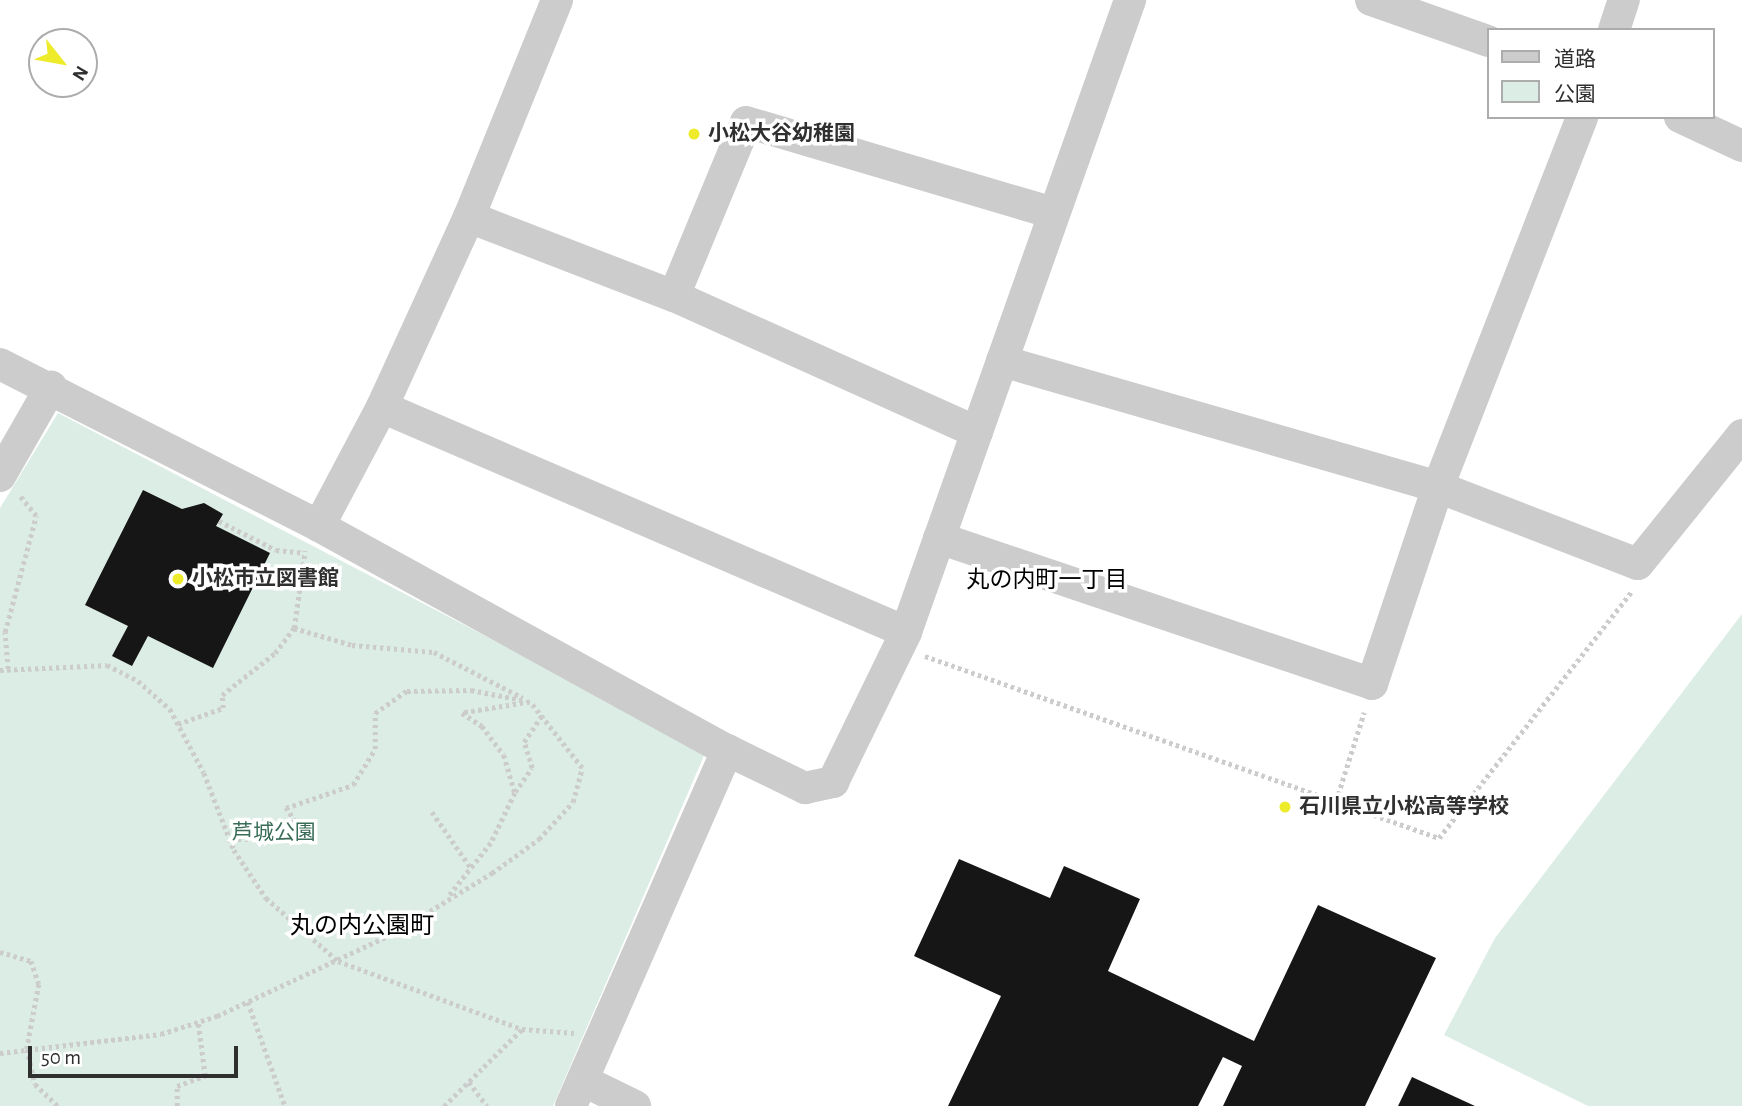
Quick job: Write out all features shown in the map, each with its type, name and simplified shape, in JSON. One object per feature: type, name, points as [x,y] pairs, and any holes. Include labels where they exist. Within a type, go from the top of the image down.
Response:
[{"type":"street","points":[[319,526],[383,407],[470,217],[557,0]]},
{"type":"street","points":[[0,364],[51,387],[319,526],[727,750],[805,788],[833,782],[902,640],[1130,0]]},
{"type":"street","points":[[1371,0],[1486,40]]},
{"type":"street","points":[[1615,28],[1624,0]]},
{"type":"street","points":[[939,538],[1372,684],[1438,487],[1581,119]]},
{"type":"street","points":[[1684,119],[1742,146]]},
{"type":"street","points":[[674,296],[746,122],[1054,213]]},
{"type":"street","points":[[470,217],[674,296],[977,432]]},
{"type":"street","points":[[1002,361],[1438,487],[1638,565],[1742,435]]},
{"type":"street","points":[[4,482],[51,387]]},
{"type":"street","points":[[383,407],[902,640]]},
{"type":"street","points":[[635,1106],[578,1093],[606,1035],[727,750]]},
{"type":"path","points":[[4,482],[36,516],[5,632],[8,669]]},
{"type":"path","points":[[219,521],[276,550],[304,554]]},
{"type":"path","points":[[178,724],[223,708],[222,695],[275,653],[294,628],[304,554],[319,526]]},
{"type":"path","points":[[902,640],[1440,838],[1638,584],[1638,565]]},
{"type":"path","points":[[0,1061],[2,1053],[161,1034],[248,1002],[338,961],[449,896],[539,839],[573,802],[582,768],[530,702],[434,652],[352,645],[294,628]]},
{"type":"path","points":[[0,670],[107,665],[138,681],[178,724],[231,841],[266,898],[338,961],[523,1029],[606,1035]]},
{"type":"path","points":[[1336,801],[1372,684]]},
{"type":"path","points":[[231,841],[271,840],[295,822],[286,808],[353,785],[375,748],[375,713],[407,691],[471,690],[530,702]]},
{"type":"path","points":[[515,793],[504,755],[482,726],[462,713],[530,702]]},
{"type":"path","points":[[449,896],[471,868],[532,768],[524,742],[542,715]]},
{"type":"path","points":[[432,812],[471,868]]},
{"type":"path","points":[[0,952],[31,961],[39,984],[27,1049],[35,1084],[58,1106]]},
{"type":"path","points":[[248,1002],[285,1106]]},
{"type":"path","points":[[177,1106],[177,1086],[205,1076],[198,1022]]},
{"type":"path","points":[[444,1106],[523,1029]]},
{"type":"path","points":[[469,1082],[487,1106]]},
{"type":"green space","name":"芦城公園","points":[[58,413],[706,751],[553,1106],[0,1106],[0,508]]},
{"type":"green space","points":[[1742,614],[1742,1106],[1588,1106],[1444,1035],[1495,938]]},
{"type":"building","name":"小松市立図書館","points":[[143,490],[182,509],[204,503],[223,514],[216,526],[270,553],[213,668],[148,636],[132,666],[112,656],[128,626],[85,605]]},
{"type":"building","points":[[959,859],[1050,898],[1064,866],[1140,899],[1108,971],[1254,1041],[1318,905],[1436,958],[1365,1106],[1223,1106],[1242,1066],[1223,1057],[1198,1106],[948,1106],[1001,996],[914,956]]},
{"type":"building","points":[[1412,1077],[1475,1106],[1398,1106]]},
{"type":"place","name":"小松大谷幼稚園","points":[[694,134]]},
{"type":"place","name":"小松市立図書館","points":[[178,579]]},
{"type":"place","name":"石川県立小松高等学校","points":[[1285,807]]},
{"type":"district","name":"丸の内町一丁目","points":[[1047,581]]},
{"type":"district","name":"丸の内公園町","points":[[362,927]]}]
